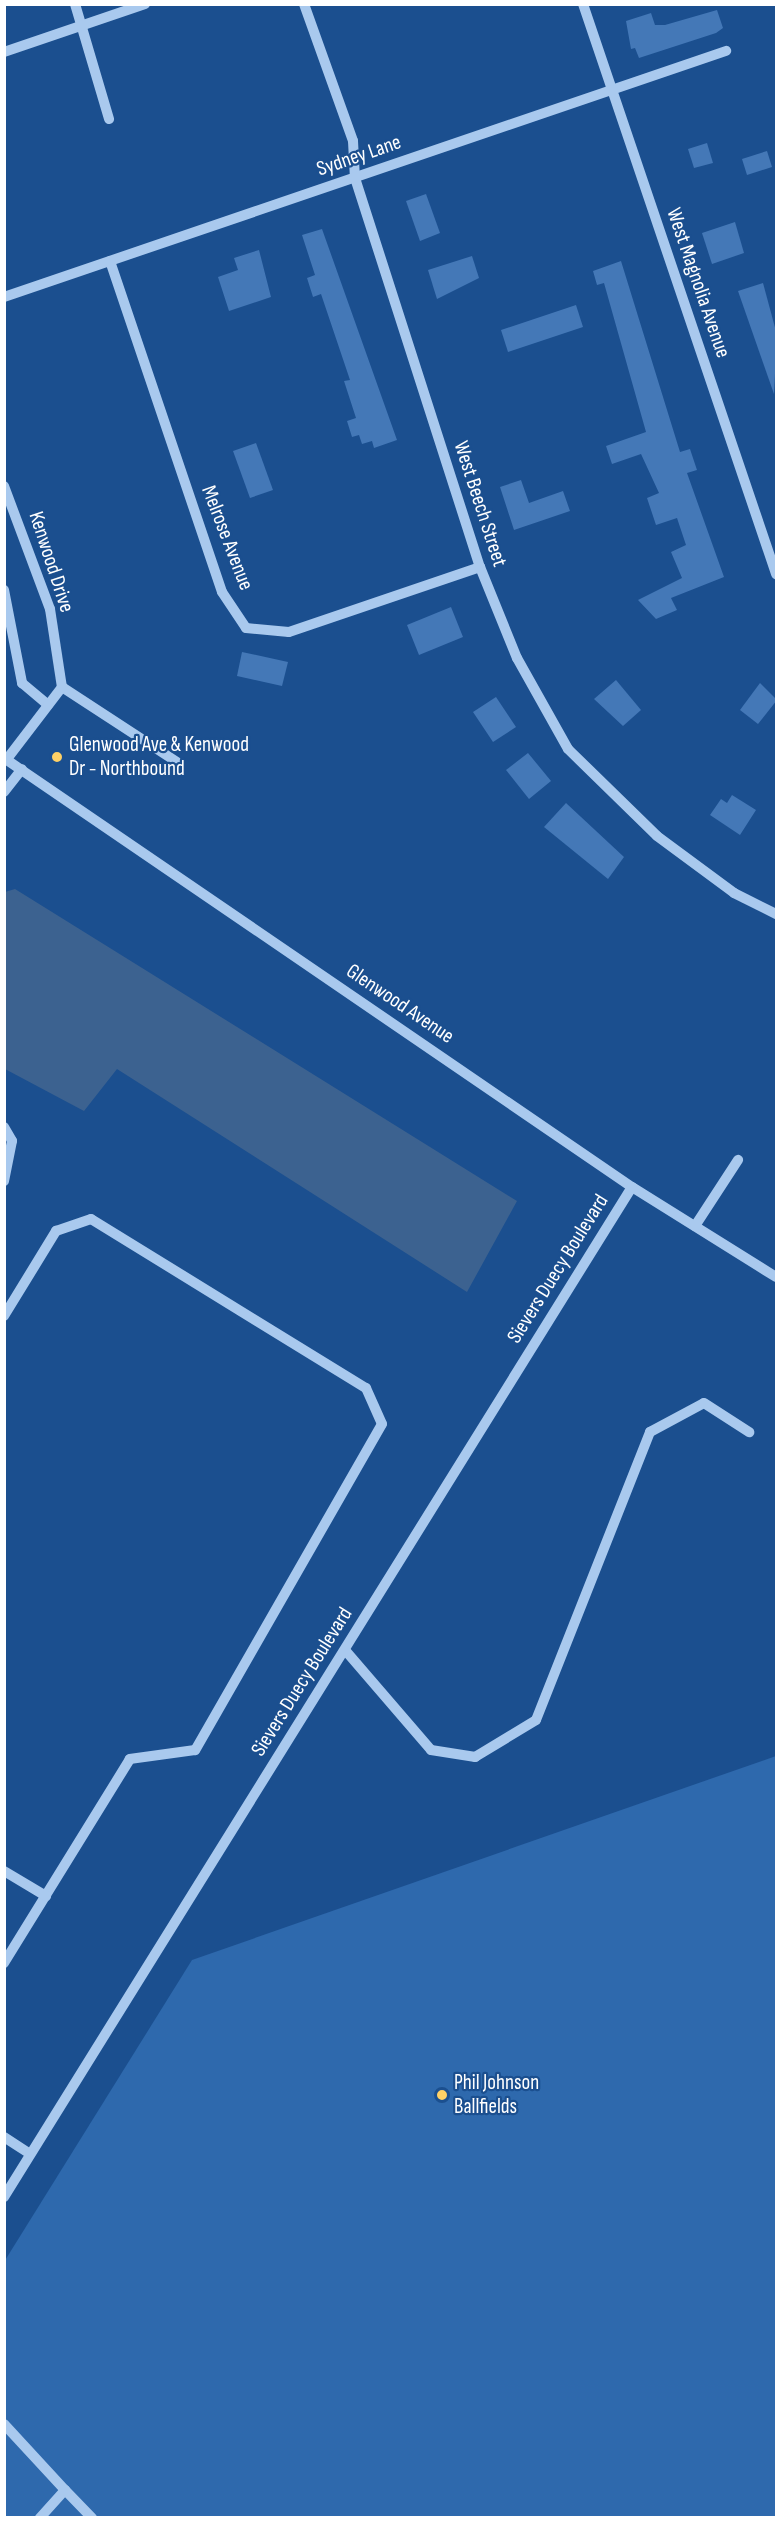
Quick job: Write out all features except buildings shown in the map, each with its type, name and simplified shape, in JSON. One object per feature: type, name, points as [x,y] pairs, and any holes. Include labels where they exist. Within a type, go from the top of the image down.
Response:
[{"type":"street","points":[[75,4],[109,119]]},
{"type":"street","points":[[4,52],[145,4]]},
{"type":"street","name":"West Beech Street","points":[[304,4],[352,141],[356,178],[480,567],[517,658],[568,749],[657,836],[734,892],[777,914]]},
{"type":"street","name":"West Magnolia Avenue","points":[[583,4],[777,574]]},
{"type":"street","name":"Sydney Lane","points":[[4,297],[726,51]]},
{"type":"street","name":"Melrose Avenue","points":[[110,261],[222,592],[246,628],[289,632],[480,567]]},
{"type":"street","name":"Kenwood Drive","points":[[4,486],[50,609],[62,687]]},
{"type":"street","points":[[4,590],[22,683],[48,705]]},
{"type":"street","points":[[6,759],[62,687],[177,762]]},
{"type":"street","name":"Glenwood Avenue","points":[[6,759],[632,1187],[777,1277]]},
{"type":"street","points":[[4,792],[22,769]]},
{"type":"street","points":[[4,1127],[12,1141],[4,1180]]},
{"type":"street","points":[[695,1226],[738,1160]]},
{"type":"street","name":"Sievers Duecy Boulevard","points":[[4,2197],[632,1187]]},
{"type":"street","points":[[4,1316],[56,1231],[91,1219],[366,1388],[382,1424],[195,1750],[130,1759],[4,1963]]},
{"type":"street","points":[[345,1650],[431,1750],[475,1757],[536,1720],[650,1432],[704,1403],[748,1432]]},
{"type":"street","points":[[4,1871],[46,1896]]},
{"type":"street","points":[[4,2137],[30,2154]]},
{"type":"street","points":[[4,2424],[92,2517]]},
{"type":"street","points":[[40,2517],[65,2490]]},
{"type":"shaded area","points":[[15,889],[517,1201],[467,1292],[117,1069],[84,1111],[5,1069],[5,892]]},
{"type":"shaded area","name":"Phil Johnson Ballfields","points":[[776,1756],[776,2517],[5,2517],[4,2262],[192,1960]]},
{"type":"place","name":"Glenwood Ave & Kenwood Dr - Northbound","points":[[57,757]]},
{"type":"place","name":"Phil Johnson Ballfields","points":[[442,2095]]}]
